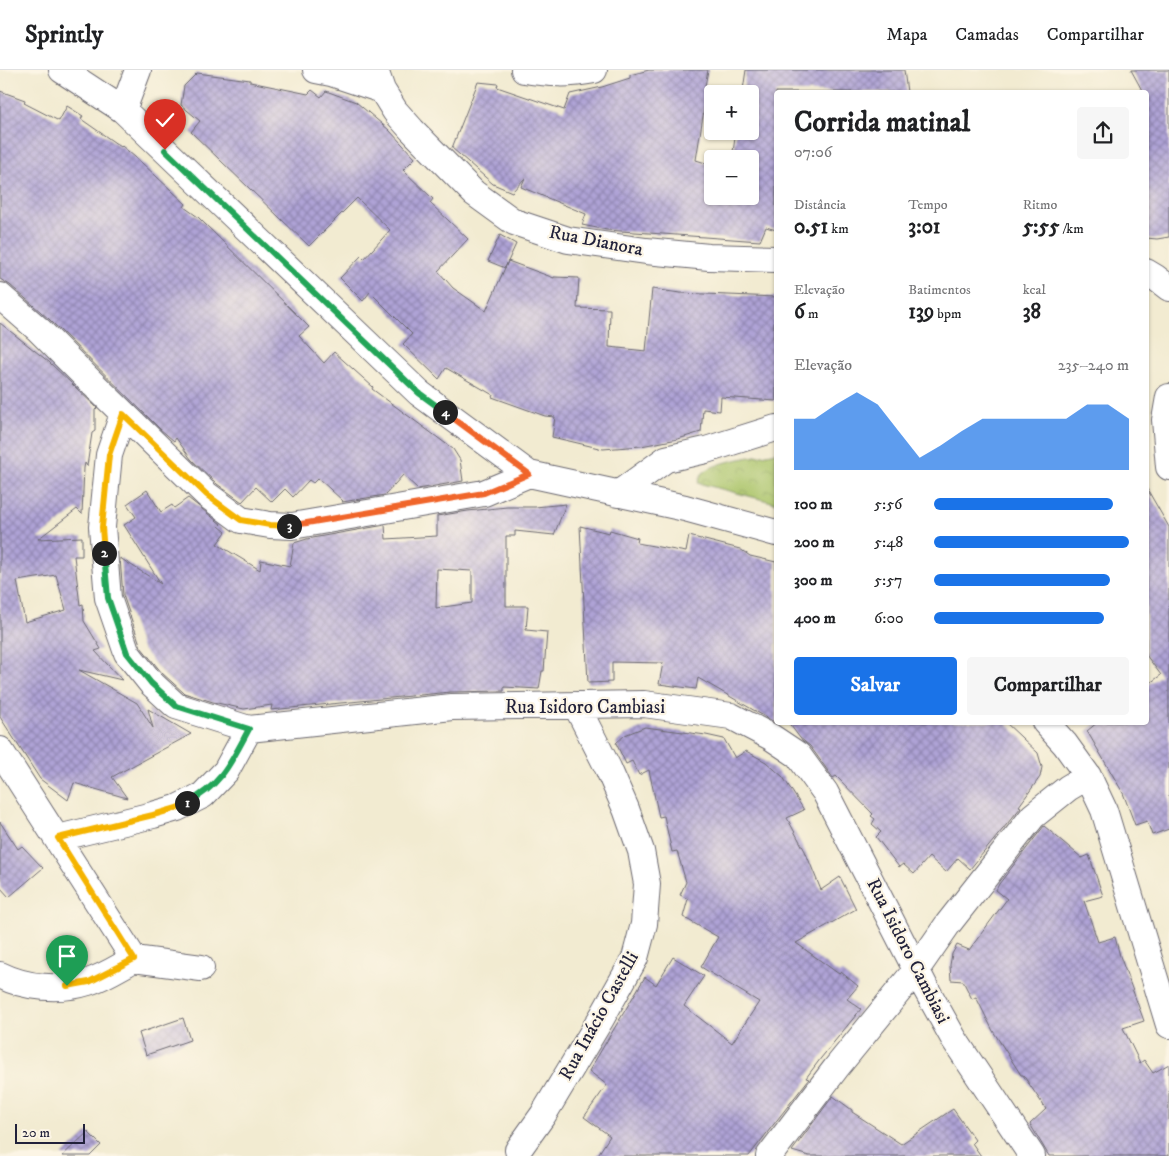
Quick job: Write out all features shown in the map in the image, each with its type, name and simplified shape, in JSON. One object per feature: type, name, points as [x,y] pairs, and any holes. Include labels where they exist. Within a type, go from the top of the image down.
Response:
[{"type":"street","points":[[62,70],[123,110],[419,393],[529,474],[685,508],[774,532]]},
{"type":"street","points":[[123,110],[138,70]]},
{"type":"street","points":[[316,70],[378,80]]},
{"type":"street","points":[[524,70],[541,73],[573,74],[594,70]]},
{"type":"street","name":"Rua Dianora","points":[[378,80],[395,111],[412,130],[474,193],[514,222],[568,240],[627,249],[709,257],[774,259]]},
{"type":"street","points":[[1149,274],[1169,288]]},
{"type":"street","points":[[0,296],[39,330],[207,495],[241,520],[270,525],[292,526],[484,493],[529,474]]},
{"type":"street","points":[[1169,397],[1165,420],[1169,467]]},
{"type":"street","points":[[58,838],[161,813],[177,808],[203,795],[226,771],[249,729],[176,706],[151,683],[127,653],[108,598],[102,527],[109,455],[123,414]]},
{"type":"street","points":[[618,494],[666,459],[706,450],[774,429]]},
{"type":"street","name":"Rua Inácio Castelli","points":[[518,1150],[543,1114],[602,1017],[635,958],[644,924],[647,884],[641,851],[611,776],[576,704]]},
{"type":"street","name":"Rua Isidoro Cambiasi","points":[[249,729],[452,707],[644,704],[731,716],[771,737],[798,755],[825,792],[916,970],[954,1039],[1032,1156]]},
{"type":"street","points":[[1048,725],[1065,744],[1088,776],[1104,810],[1163,985],[1169,1025]]},
{"type":"street","points":[[0,750],[134,959]]},
{"type":"street","points":[[769,1156],[836,1068],[916,970],[948,924],[1033,816],[1068,788],[1088,776]]},
{"type":"street","points":[[0,975],[34,986],[67,986],[89,982],[134,959],[201,968]]},
{"type":"green space","points":[[774,452],[774,502],[698,483],[703,473],[709,469],[738,460]]},
{"type":"building","points":[[649,70],[708,70],[704,85],[704,110],[696,160],[704,162],[704,205],[759,205],[759,150],[733,150],[735,140],[759,140],[759,85],[744,85],[746,70],[904,70],[907,90],[774,90],[774,229],[766,227],[760,241],[607,230],[582,225],[586,214],[521,187],[525,178],[512,192],[493,184],[452,148],[478,82],[498,84],[497,87],[564,110],[570,94],[630,78],[630,75]]},
{"type":"building","points":[[1131,70],[1169,70],[1169,237],[1157,239],[1149,238],[1149,90],[1142,90]]},
{"type":"building","points":[[197,73],[250,80],[250,82],[308,94],[312,90],[321,97],[326,91],[356,102],[389,130],[415,158],[403,170],[433,199],[430,203],[468,239],[438,271],[453,288],[486,311],[508,261],[554,278],[579,278],[577,308],[610,309],[609,347],[646,351],[652,289],[680,293],[774,297],[774,401],[721,397],[720,411],[703,409],[701,432],[678,439],[641,446],[603,449],[552,437],[555,417],[545,416],[492,397],[493,395],[446,368],[439,379],[403,344],[412,334],[370,292],[363,301],[340,278],[361,256],[364,259],[390,230],[357,198],[309,246],[191,132],[200,121],[181,105],[184,86]]},
{"type":"building","points":[[0,91],[25,100],[24,103],[59,121],[67,106],[83,116],[81,119],[122,146],[186,204],[184,207],[198,217],[309,327],[299,336],[324,363],[334,352],[373,387],[372,389],[453,449],[460,460],[463,481],[418,489],[403,475],[385,495],[342,502],[318,478],[313,483],[309,480],[293,497],[285,489],[272,502],[256,487],[242,502],[217,484],[191,459],[176,438],[174,441],[160,429],[49,319],[10,285],[0,279]]},
{"type":"building","points":[[500,235],[516,244],[505,268],[488,261]]},
{"type":"building","points":[[0,323],[49,362],[97,408],[95,410],[95,431],[92,433],[87,466],[85,463],[84,468],[82,514],[77,509],[38,539],[82,537],[82,556],[74,556],[80,605],[83,604],[84,621],[101,649],[95,651],[122,680],[79,670],[137,703],[153,728],[148,709],[191,734],[112,777],[127,798],[74,783],[68,800],[40,779],[0,717]],"holes":[[[56,575],[66,610],[25,622],[17,581]]]},
{"type":"building","points":[[147,490],[161,512],[172,505],[174,508],[188,498],[221,524],[219,526],[226,532],[217,544],[260,570],[261,560],[290,566],[294,543],[307,539],[385,525],[386,539],[437,536],[437,516],[507,507],[566,504],[554,535],[515,531],[515,536],[506,536],[506,606],[528,606],[526,630],[547,632],[544,671],[542,671],[539,689],[504,687],[504,691],[450,692],[271,710],[272,705],[244,709],[184,693],[162,673],[141,647],[123,595],[120,558],[161,584],[124,525],[136,517],[127,504]],"holes":[[[437,569],[472,571],[472,603],[436,608]]]},
{"type":"building","points":[[1149,492],[1169,527],[1169,829],[1152,835],[1147,821],[1135,825],[1123,793],[1087,731],[1094,725],[1149,725],[1149,684],[1161,675],[1149,659]]},
{"type":"building","points":[[580,526],[609,533],[610,530],[638,538],[637,543],[686,552],[689,536],[740,549],[750,556],[774,562],[774,722],[698,678],[696,689],[659,684],[663,663],[612,662],[612,682],[588,683]]},
{"type":"building","points":[[790,725],[1008,725],[1038,753],[1042,767],[1040,777],[1019,806],[1021,807],[970,869],[958,858],[946,872],[929,857],[914,874],[903,864],[899,867],[876,837],[881,832],[872,824],[875,819],[871,816],[873,814],[836,776],[833,778],[810,746],[800,738]]},
{"type":"building","points":[[645,727],[724,739],[735,758],[746,751],[766,762],[783,777],[804,810],[787,818],[805,851],[821,890],[840,877],[856,909],[796,943],[839,974],[841,972],[858,986],[847,999],[861,1009],[821,1058],[806,1078],[809,1079],[749,1156],[597,1156],[610,1136],[584,1117],[607,1085],[589,1071],[645,977],[656,985],[673,957],[704,976],[684,1006],[732,1043],[759,1002],[701,967],[718,937],[683,917],[688,899],[680,895],[686,882],[677,851],[672,852],[664,816],[659,817],[649,770],[639,775],[632,761],[626,764],[616,743],[625,735]]},
{"type":"building","points":[[0,822],[18,849],[22,846],[43,868],[9,897],[0,887]]},
{"type":"building","points":[[1044,826],[1082,858],[1089,855],[1103,896],[1084,901],[1098,942],[1115,937],[1144,1021],[1123,1028],[1140,1063],[1144,1060],[1153,1073],[1169,1064],[1169,1156],[1049,1156],[1030,1124],[1046,1109],[1023,1075],[1021,1075],[993,1031],[976,997],[972,999],[963,981],[951,980],[950,965],[952,954],[957,945],[969,950],[1007,899],[996,890],[999,884]]},
{"type":"building","points":[[183,1018],[190,1040],[146,1055],[139,1033]]},
{"type":"building","points":[[833,1096],[852,1110],[852,1112],[901,1144],[953,1109],[975,1140],[972,1143],[981,1156],[809,1156],[792,1151]]},
{"type":"building","points":[[88,1132],[101,1145],[90,1156],[62,1156]]},
{"type":"route","points":[[67,986],[89,982],[134,959],[58,838],[96,830],[177,808],[203,795],[226,771],[249,729],[176,706],[151,683],[127,653],[108,598],[102,527],[109,455],[123,414],[207,495],[241,520],[270,525],[292,526],[484,493],[529,474],[419,393],[165,150]]}]
